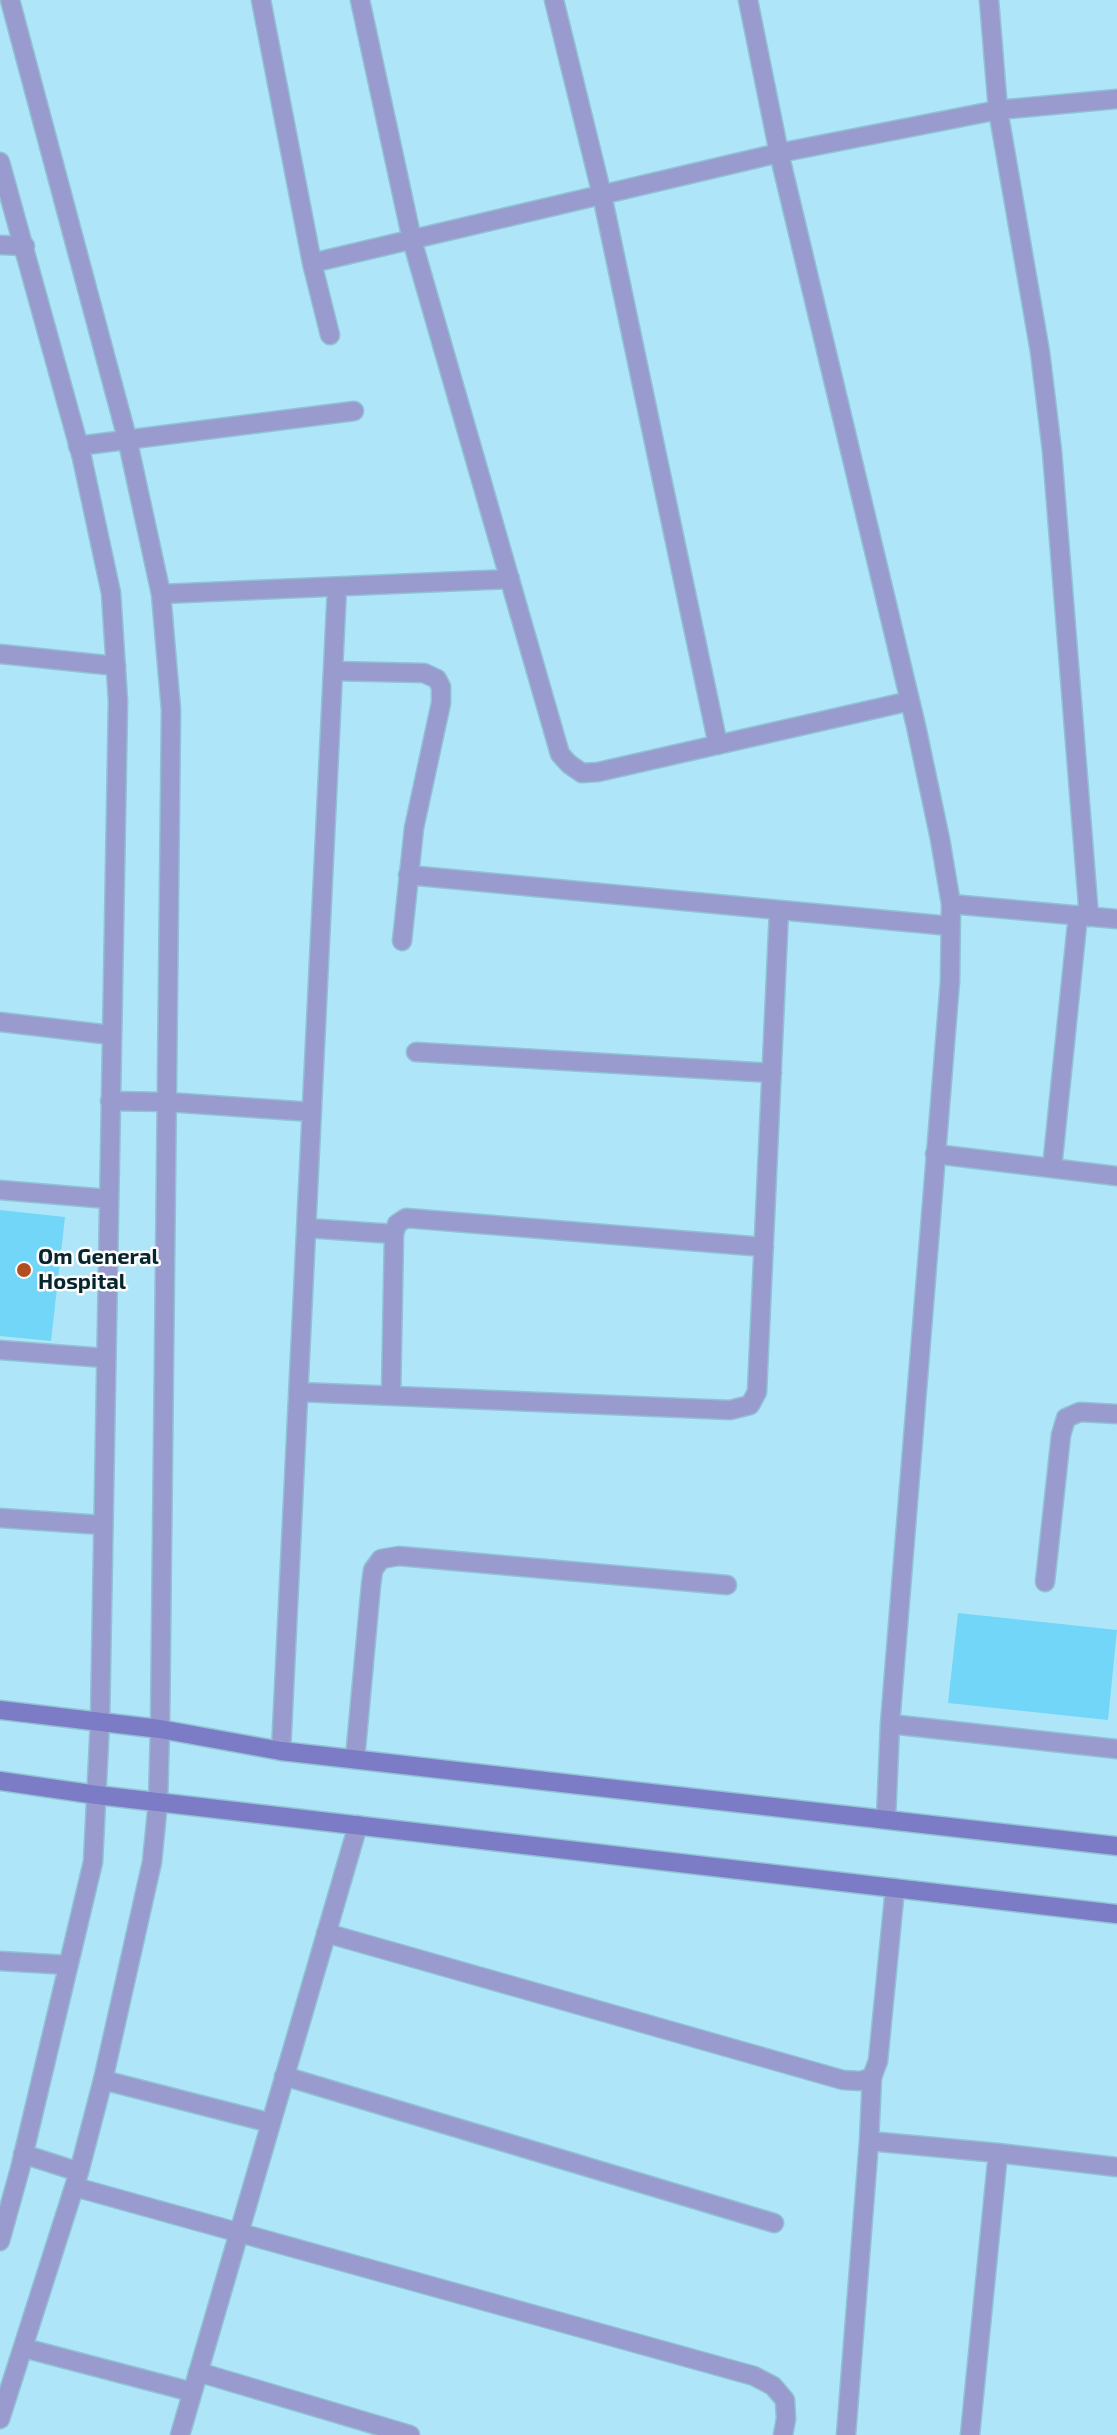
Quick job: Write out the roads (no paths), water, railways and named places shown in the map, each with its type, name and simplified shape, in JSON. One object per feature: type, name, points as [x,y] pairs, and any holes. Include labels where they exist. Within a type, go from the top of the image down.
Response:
[{"type":"main road","points":[[0,1710],[160,1729],[281,1751],[1117,1846]]},
{"type":"main road","points":[[0,1781],[97,1795],[1117,1914]]},
{"type":"street","points":[[0,2419],[77,2180],[103,2080],[152,1862],[158,1802],[160,1729],[171,710],[161,594],[127,438],[10,0]]},
{"type":"street","points":[[261,0],[312,263],[330,335]]},
{"type":"street","points":[[360,0],[412,240],[560,754],[569,765],[582,773],[598,772],[910,701]]},
{"type":"street","points":[[554,0],[602,195],[718,745]]},
{"type":"street","points":[[748,0],[779,153],[910,701],[940,839],[951,904],[950,981],[891,1724],[886,1819]]},
{"type":"street","points":[[989,0],[998,110],[1041,352],[1051,440],[1084,916],[1052,1168]]},
{"type":"street","points":[[312,263],[779,153],[998,110],[1117,99]]},
{"type":"street","points":[[0,162],[25,246],[78,446],[111,593],[118,701],[100,1721],[93,1862],[0,2241]]},
{"type":"street","points":[[0,245],[25,246]]},
{"type":"street","points":[[78,446],[354,411]]},
{"type":"street","points":[[161,594],[510,579]]},
{"type":"street","points":[[281,1751],[337,587]]},
{"type":"street","points":[[0,654],[116,666]]},
{"type":"street","points":[[333,671],[424,673],[437,679],[441,687],[441,703],[420,799],[408,875],[402,941]]},
{"type":"street","points":[[408,875],[950,926]]},
{"type":"street","points":[[951,904],[1117,919]]},
{"type":"street","points":[[299,1392],[730,1410],[750,1405],[757,1392],[779,910]]},
{"type":"street","points":[[0,1022],[111,1035]]},
{"type":"street","points":[[416,1052],[772,1073]]},
{"type":"street","points":[[110,1101],[167,1102],[312,1112]]},
{"type":"street","points":[[935,1154],[1117,1176]]},
{"type":"street","points":[[0,1190],[108,1200]]},
{"type":"street","points":[[391,1396],[394,1234],[397,1224],[406,1218],[764,1247]]},
{"type":"street","points":[[306,1228],[394,1234]]},
{"type":"street","points":[[0,1350],[105,1358]]},
{"type":"street","points":[[1046,1582],[1061,1435],[1066,1418],[1080,1412],[1117,1414]]},
{"type":"street","points":[[0,1518],[102,1525]]},
{"type":"street","points":[[355,1759],[371,1585],[373,1570],[381,1559],[399,1556],[727,1585]]},
{"type":"street","points":[[891,1724],[1117,1749]]},
{"type":"street","points":[[180,2435],[358,1825]]},
{"type":"street","points":[[846,2435],[872,2077],[878,2061],[895,1888]]},
{"type":"street","points":[[326,1933],[843,2080],[861,2081],[872,2077]]},
{"type":"street","points":[[0,1961],[68,1965]]},
{"type":"street","points":[[285,2076],[774,2223]]},
{"type":"street","points":[[103,2080],[271,2122]]},
{"type":"street","points":[[869,2141],[1117,2167]]},
{"type":"street","points":[[970,2435],[999,2153]]},
{"type":"street","points":[[23,2154],[77,2180],[239,2232],[754,2376],[773,2386],[785,2400],[786,2419],[783,2435]]},
{"type":"street","points":[[24,2348],[192,2392]]},
{"type":"street","points":[[198,2372],[411,2435]]},
{"type":"place","name":"Om General Hospital","points":[[24,1270]]}]
